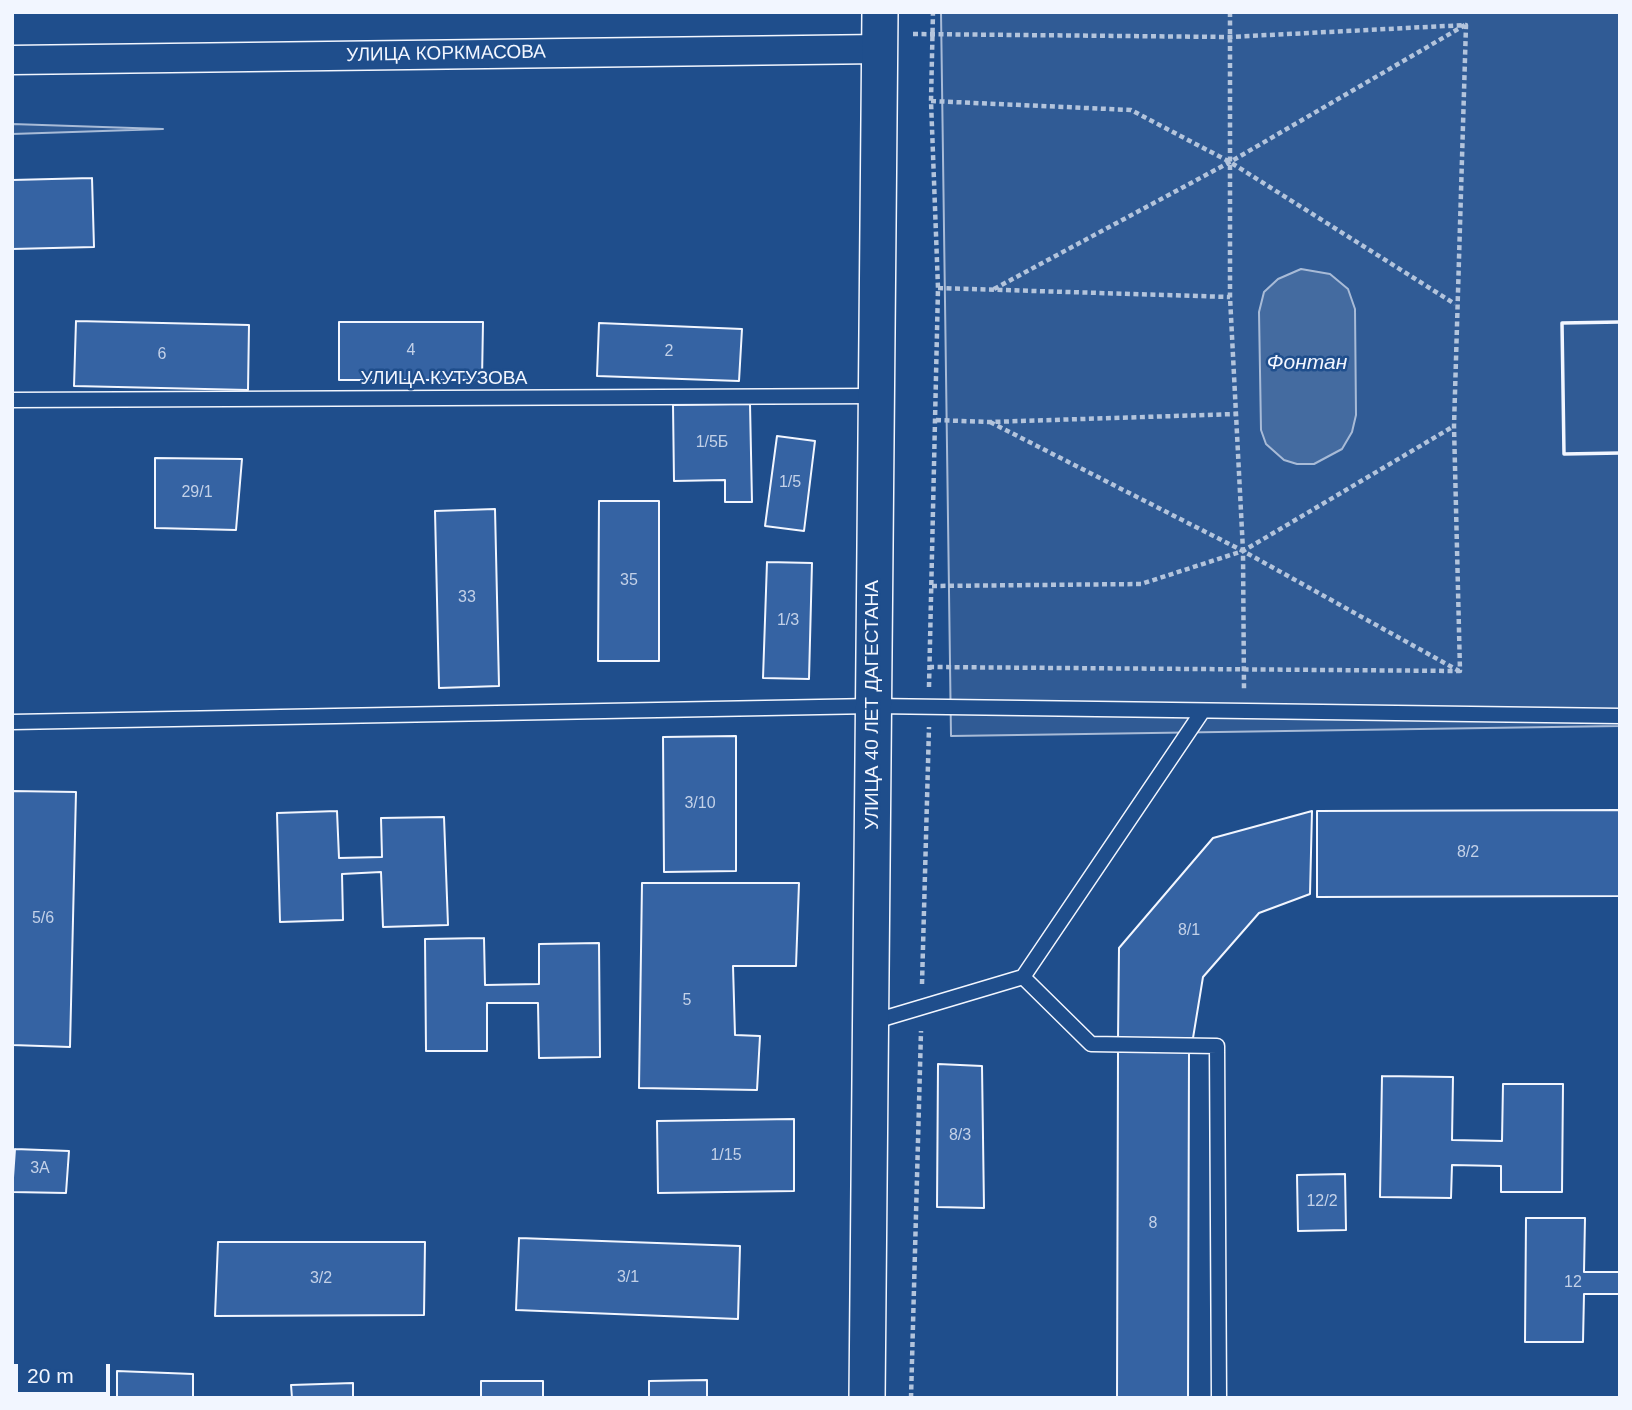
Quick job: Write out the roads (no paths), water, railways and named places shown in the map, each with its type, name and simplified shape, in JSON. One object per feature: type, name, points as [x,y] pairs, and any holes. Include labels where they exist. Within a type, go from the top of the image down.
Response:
[{"type":"street","name":"УЛИЦА 40 ЛЕТ ДАГЕСТАНА","points":[[867,1398],[880,12]]},
{"type":"street","name":"УЛИЦА КОРКМАСОВА","points":[[12,60],[881,49]]},
{"type":"lane","name":"УЛИЦА КУТУЗОВА","points":[[12,400],[876,397]]},
{"type":"lane","points":[[12,722],[873,706],[1620,716]]},
{"type":"lane","points":[[871,1022],[1023,977],[1202,712]]},
{"type":"lane","points":[[1023,977],[1091,1044],[1217,1046],[1219,1398]]},
{"type":"water","name":"Фонтан","points":[[1301,269],[1330,274],[1348,289],[1355,309],[1356,415],[1352,432],[1342,449],[1314,464],[1297,464],[1284,460],[1266,444],[1261,430],[1259,312],[1264,292],[1278,279]]}]
